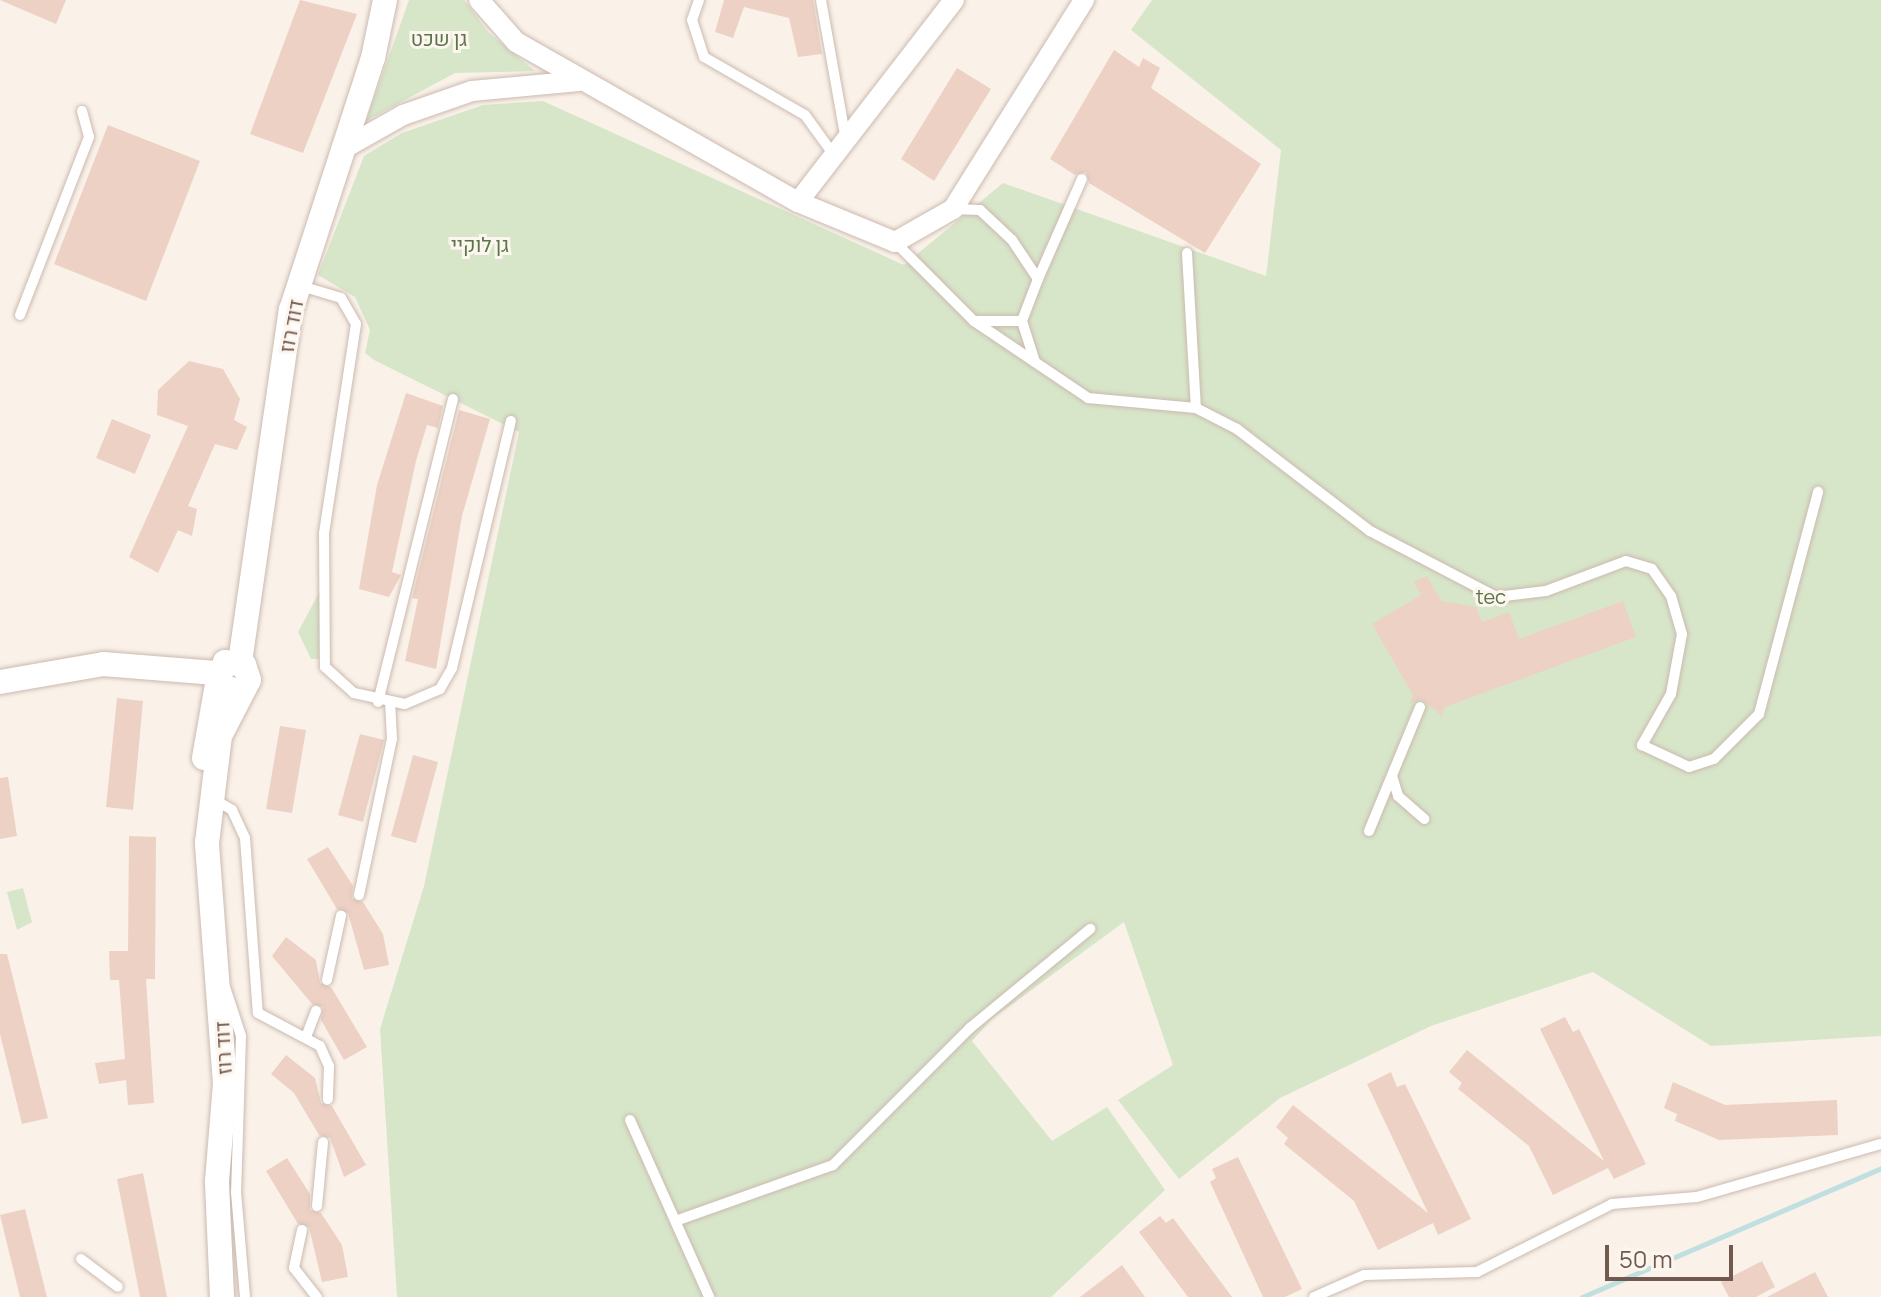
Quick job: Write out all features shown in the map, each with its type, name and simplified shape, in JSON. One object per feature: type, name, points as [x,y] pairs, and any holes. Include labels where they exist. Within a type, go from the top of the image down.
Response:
[{"type":"street","name":"דוד רוז","points":[[222,1297],[219,978],[207,843],[224,683],[249,680],[240,662],[299,286],[385,0]]},
{"type":"street","points":[[479,0],[516,42],[579,81],[798,202],[895,242],[953,209],[1084,0]]},
{"type":"street","points":[[798,202],[838,143],[954,0]]},
{"type":"street","points":[[341,150],[403,115],[472,91],[579,81]]},
{"type":"street","points":[[0,682],[103,664],[224,683]]},
{"type":"lane","points":[[699,0],[692,20],[704,57],[805,115],[838,143]]},
{"type":"lane","points":[[821,0],[838,143]]},
{"type":"lane","points":[[20,315],[89,137],[82,111]]},
{"type":"lane","points":[[1035,362],[1022,321],[1082,179]]},
{"type":"lane","points":[[953,209],[980,210],[1012,240],[1038,279]]},
{"type":"lane","points":[[895,242],[974,321],[1088,398],[1196,408],[1282,457],[1370,531],[1496,597],[1546,591],[1626,561],[1652,569],[1682,634],[1671,694],[1642,745],[1689,767],[1714,759],[1759,714],[1818,492]]},
{"type":"lane","points":[[1187,253],[1196,408]]},
{"type":"lane","points":[[299,286],[341,298],[356,324],[324,534],[325,667],[378,702],[390,705],[440,689],[452,668],[511,421]]},
{"type":"lane","points":[[974,321],[1022,321]]},
{"type":"lane","points":[[378,702],[453,399]]},
{"type":"lane","points":[[359,895],[392,739],[390,705]]},
{"type":"lane","points":[[1369,831],[1420,707]]},
{"type":"lane","points":[[1392,776],[1398,796],[1424,819]]},
{"type":"lane","points":[[212,799],[232,810],[245,838],[258,1013],[273,1027],[306,1037],[326,1055],[328,1099]]},
{"type":"lane","points":[[327,980],[341,916]]},
{"type":"lane","points":[[678,1220],[833,1165],[970,1028],[1090,929]]},
{"type":"lane","points":[[219,978],[236,1006],[241,1036],[236,1192],[245,1297]]},
{"type":"lane","points":[[306,1037],[316,1011]]},
{"type":"lane","points":[[630,1120],[678,1220],[709,1297]]},
{"type":"lane","points":[[317,1206],[323,1142]]},
{"type":"lane","points":[[1314,1297],[1364,1275],[1477,1272],[1612,1204],[1697,1197],[1881,1144]]},
{"type":"lane","points":[[302,1230],[294,1268],[317,1297]]},
{"type":"lane","points":[[81,1259],[118,1287]]},
{"type":"green space","name":"גן שכט","points":[[409,0],[464,0],[489,33],[535,71],[455,73],[366,121]]},
{"type":"green space","name":"tec","points":[[1152,0],[1881,0],[1881,1036],[1711,1046],[1593,972],[1431,1026],[1280,1098],[1179,1179],[1118,1100],[1173,1065],[1124,922],[992,1019],[972,1041],[1052,1141],[1107,1107],[1165,1190],[1051,1297],[397,1297],[380,1029],[424,886],[519,432],[365,353],[370,330],[355,297],[318,275],[364,156],[402,133],[483,105],[543,101],[904,265],[1003,183],[1266,276],[1281,150],[1131,30]]},
{"type":"green space","points":[[321,589],[319,659],[311,659],[298,632]]},
{"type":"green space","points":[[23,888],[32,922],[17,930],[7,892]]},
{"type":"building","points":[[0,0],[66,0],[56,24]]},
{"type":"building","points":[[300,0],[357,14],[303,153],[250,134]]},
{"type":"building","points":[[724,0],[813,0],[822,54],[798,57],[789,18],[744,7],[733,38],[715,32]]},
{"type":"building","points":[[1114,50],[1139,67],[1143,58],[1160,68],[1151,88],[1261,164],[1205,253],[1089,183],[1086,172],[1075,175],[1050,159]]},
{"type":"building","points":[[957,68],[991,89],[934,181],[901,159]]},
{"type":"building","points":[[108,125],[200,161],[146,301],[54,264]]},
{"type":"building","points":[[189,361],[223,369],[240,399],[234,420],[247,427],[237,450],[215,444],[188,506],[197,509],[192,536],[178,530],[158,573],[129,557],[188,426],[157,415],[158,390]]},
{"type":"building","points":[[406,393],[443,406],[438,428],[427,425],[416,461],[392,572],[401,575],[389,597],[359,589],[377,485]]},
{"type":"building","points":[[459,410],[490,419],[462,516],[436,669],[405,661],[418,599],[412,598]]},
{"type":"building","points":[[112,419],[151,435],[135,474],[96,458]]},
{"type":"building","points":[[1427,576],[1441,601],[1476,607],[1482,622],[1509,612],[1519,639],[1623,601],[1636,637],[1445,707],[1442,716],[1422,699],[1410,703],[1413,695],[1372,624],[1421,595],[1414,582]]},
{"type":"building","points":[[117,698],[143,701],[133,810],[106,807]]},
{"type":"building","points":[[280,726],[306,730],[292,813],[266,809]]},
{"type":"building","points":[[360,734],[384,740],[363,822],[338,815]]},
{"type":"building","points":[[413,755],[438,762],[416,843],[391,836]]},
{"type":"building","points":[[8,777],[17,836],[0,839],[0,778]]},
{"type":"building","points":[[129,836],[156,837],[155,979],[146,979],[154,1103],[128,1105],[126,1080],[99,1084],[95,1063],[125,1059],[119,980],[110,980],[109,951],[128,951]]},
{"type":"building","points":[[328,847],[353,886],[352,898],[363,902],[383,934],[389,965],[364,970],[348,913],[337,909],[307,859]]},
{"type":"building","points":[[286,937],[316,960],[320,983],[331,987],[367,1047],[344,1060],[321,1020],[323,1007],[312,1004],[272,956]]},
{"type":"building","points":[[0,954],[7,954],[48,1118],[22,1124],[0,1034]]},
{"type":"building","points":[[1565,1017],[1573,1032],[1579,1029],[1646,1164],[1614,1179],[1608,1168],[1553,1195],[1529,1146],[1458,1089],[1462,1083],[1449,1072],[1467,1050],[1604,1161],[1540,1029]]},
{"type":"building","points":[[286,1055],[315,1078],[321,1103],[332,1106],[366,1165],[344,1177],[330,1138],[319,1135],[294,1093],[271,1074]]},
{"type":"building","points":[[1391,1072],[1397,1087],[1405,1084],[1471,1219],[1438,1235],[1433,1223],[1378,1250],[1354,1201],[1284,1144],[1288,1138],[1276,1127],[1293,1105],[1428,1213],[1367,1084]]},
{"type":"building","points":[[1673,1082],[1725,1105],[1837,1100],[1838,1135],[1719,1140],[1675,1121],[1677,1114],[1664,1108]]},
{"type":"building","points":[[1238,1157],[1302,1289],[1285,1297],[1263,1297],[1210,1182],[1216,1178],[1212,1169]]},
{"type":"building","points":[[287,1158],[310,1194],[310,1210],[321,1213],[342,1245],[348,1277],[322,1282],[309,1227],[298,1224],[266,1171]]},
{"type":"building","points":[[143,1173],[167,1297],[140,1297],[117,1179]]},
{"type":"building","points":[[25,1209],[47,1297],[20,1297],[0,1215]]},
{"type":"building","points":[[1160,1216],[1166,1223],[1173,1218],[1232,1297],[1188,1297],[1139,1232]]},
{"type":"building","points":[[1762,1261],[1775,1287],[1756,1297],[1729,1297],[1721,1282]]},
{"type":"building","points":[[1122,1265],[1145,1297],[1080,1297]]},
{"type":"building","points":[[1815,1272],[1828,1297],[1767,1297]]},
{"type":"waterway","points":[[1582,1297],[1881,1168]]},
{"type":"park label","name":"גן לוקיי","points":[[480,244]]}]
